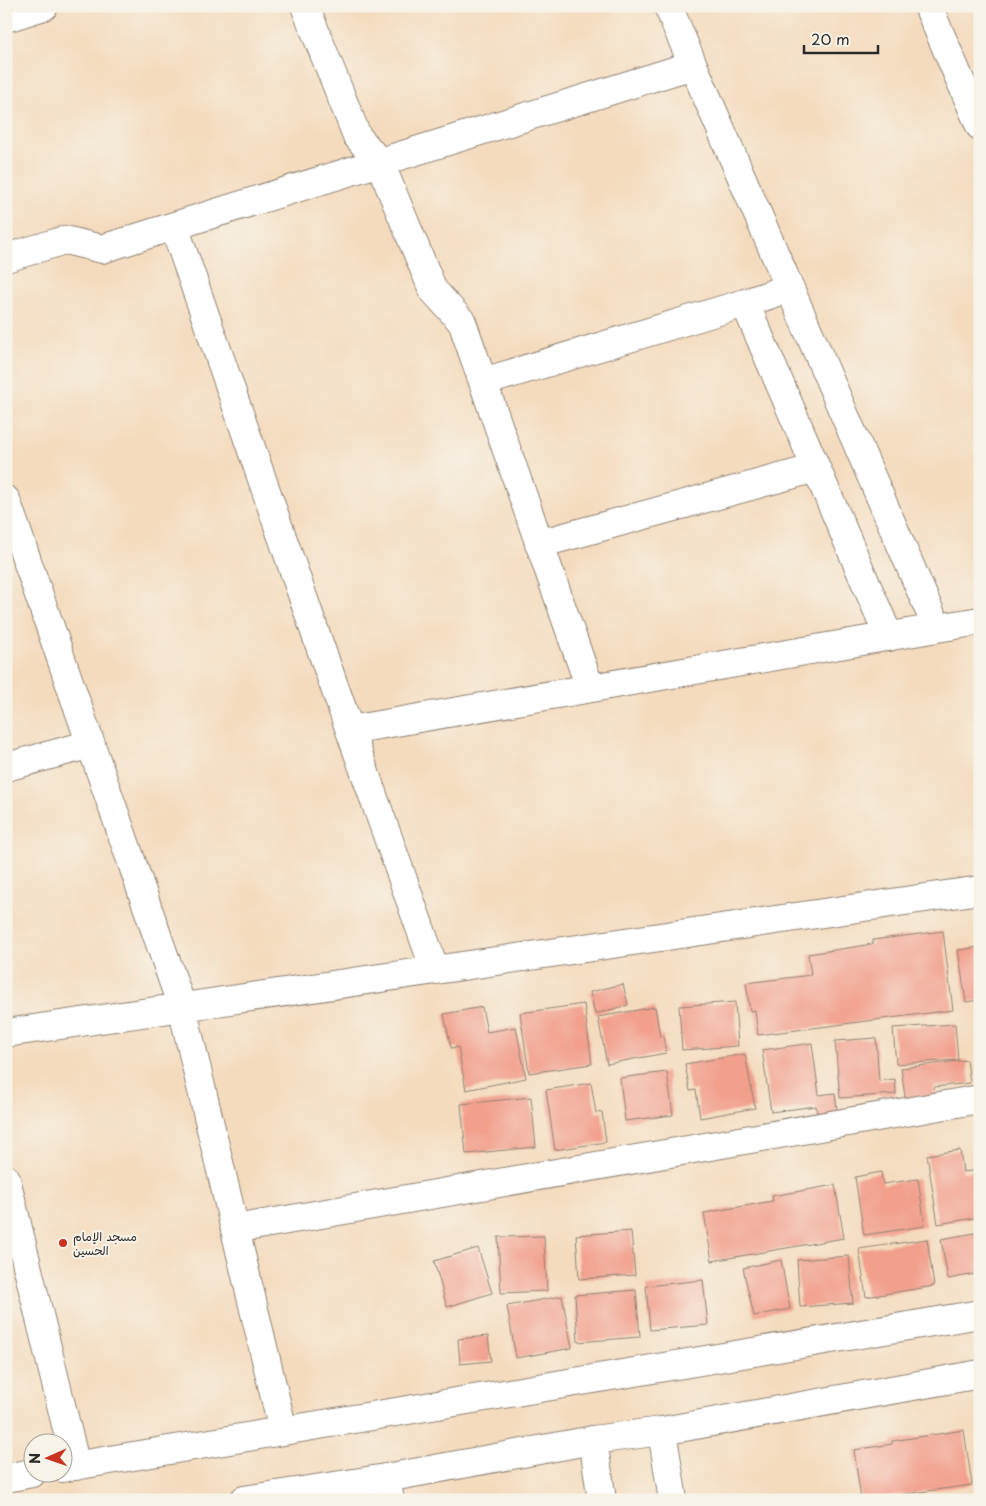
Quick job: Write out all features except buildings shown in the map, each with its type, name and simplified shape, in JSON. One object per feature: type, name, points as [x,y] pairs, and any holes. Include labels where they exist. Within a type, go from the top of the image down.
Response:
[{"type":"street","points":[[6,18],[44,6]]},
{"type":"street","points":[[305,6],[357,136],[380,163],[433,290],[462,322],[590,688]]},
{"type":"street","points":[[668,6],[937,628]]},
{"type":"street","points":[[928,6],[980,126]]},
{"type":"street","points":[[6,258],[65,240],[102,249],[693,65]]},
{"type":"street","points":[[174,226],[435,970]]},
{"type":"street","points":[[483,382],[790,288]]},
{"type":"street","points":[[745,303],[889,637]]},
{"type":"street","points":[[539,544],[816,468]]},
{"type":"street","points":[[6,500],[182,1008],[283,1431]]},
{"type":"street","points":[[350,730],[980,621]]},
{"type":"street","points":[[6,767],[91,744]]},
{"type":"street","points":[[6,1033],[980,890]]},
{"type":"street","points":[[235,1229],[980,1099]]},
{"type":"street","points":[[6,1179],[15,1249],[61,1434]]},
{"type":"street","points":[[72,1466],[980,1314]]},
{"type":"street","points":[[244,1500],[388,1489],[593,1440],[662,1431],[980,1374]]},
{"type":"street","points":[[662,1431],[673,1500]]},
{"type":"street","points":[[593,1440],[602,1500]]},
{"type":"street","points":[[6,1478],[22,1475]]},
{"type":"place","name":"مسجد الإمام الحسين","points":[[63,1243]]}]
